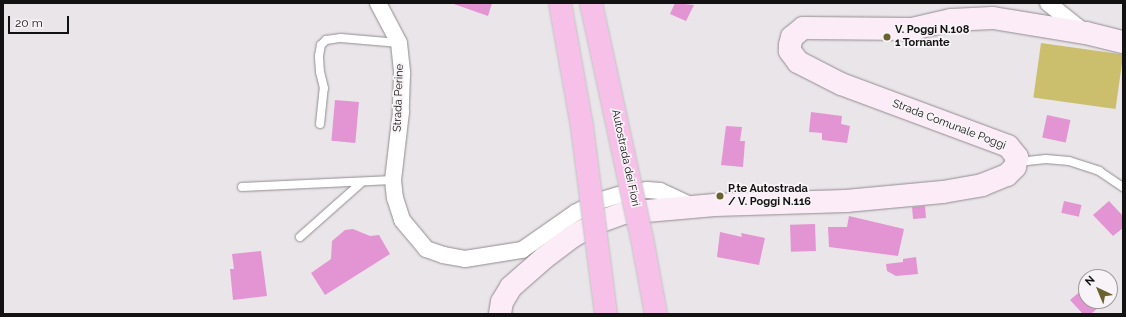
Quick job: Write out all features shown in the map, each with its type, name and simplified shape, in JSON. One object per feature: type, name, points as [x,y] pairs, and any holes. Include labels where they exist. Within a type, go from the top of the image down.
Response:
[{"type":"highway","points":[[560,3],[582,127],[606,314]]},
{"type":"highway","name":"Autostrada dei Fiori","points":[[591,3],[642,238],[656,314]]},
{"type":"main road","name":"Strada Comunale Poggi","points":[[1017,162],[1014,151],[995,140],[841,84],[798,62],[790,51],[792,37],[796,32],[810,27],[912,28],[951,20],[993,18],[1086,33],[1123,42]]},
{"type":"main road","points":[[500,314],[511,287],[573,236],[599,222],[624,214],[695,207],[846,201],[943,192],[982,185],[999,179],[1012,172],[1017,162]]},
{"type":"street","name":"Strada Perine","points":[[378,3],[399,43],[401,112],[393,180],[395,198],[402,220],[426,249],[443,255],[465,259],[522,250],[575,213],[622,194],[647,190],[660,191],[695,207]]},
{"type":"street","points":[[1048,3],[1086,33]]},
{"type":"lane","points":[[320,124],[324,88],[320,72],[319,56],[321,45],[326,40],[341,38],[399,43]]},
{"type":"lane","points":[[1017,162],[1046,159],[1069,161],[1099,171],[1123,187]]},
{"type":"lane","points":[[242,187],[361,183],[393,180]]},
{"type":"lane","points":[[300,237],[361,183]]},
{"type":"shaded area","points":[[1041,43],[1123,55],[1116,109],[1033,97]]},
{"type":"building","points":[[451,3],[492,3],[488,16]]},
{"type":"building","points":[[675,3],[694,5],[686,21],[670,14]]},
{"type":"building","points":[[335,100],[359,102],[355,143],[331,141]]},
{"type":"building","points":[[811,112],[842,116],[841,124],[850,126],[847,143],[822,140],[822,133],[809,132]]},
{"type":"building","points":[[1047,115],[1070,120],[1066,142],[1042,137]]},
{"type":"building","points":[[726,126],[742,127],[740,141],[745,141],[743,167],[721,165]]},
{"type":"building","points":[[1064,201],[1082,205],[1079,217],[1061,213]]},
{"type":"building","points":[[1109,201],[1123,216],[1123,228],[1113,236],[1093,215]]},
{"type":"building","points":[[925,206],[926,218],[913,219],[912,207]]},
{"type":"building","points":[[849,216],[904,229],[898,256],[829,247],[828,227],[847,227]]},
{"type":"building","points":[[815,224],[816,251],[791,252],[790,225]]},
{"type":"building","points":[[353,229],[370,236],[379,235],[390,254],[325,295],[311,273],[331,259],[332,241],[345,230]]},
{"type":"building","points":[[720,232],[742,237],[741,233],[765,238],[759,265],[717,257]]},
{"type":"building","points":[[261,251],[267,296],[233,300],[230,269],[234,269],[232,254]]},
{"type":"building","points":[[916,257],[918,274],[896,276],[887,271],[886,264],[903,262],[903,259]]},
{"type":"building","points":[[1078,293],[1078,309],[1070,300]]},
{"type":"building","points":[[1078,309],[1097,309],[1091,314],[1083,314]]},
{"type":"place","name":"V. Poggi N.108 1 Tornante","points":[[887,37]]},
{"type":"place","name":"P.te Autostrada / V. Poggi N.116","points":[[720,196]]}]
